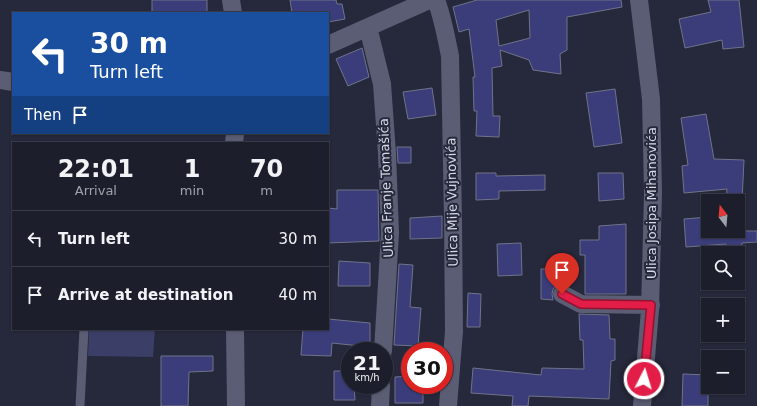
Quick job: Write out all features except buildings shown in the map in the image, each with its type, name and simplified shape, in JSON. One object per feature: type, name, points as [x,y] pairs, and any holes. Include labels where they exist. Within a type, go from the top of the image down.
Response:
[{"type":"street","points":[[231,0],[234,12]]},
{"type":"street","points":[[329,45],[429,0]]},
{"type":"street","name":"Ulica Mije Vujnovića","points":[[436,0],[446,31],[450,56],[454,331],[448,406]]},
{"type":"street","name":"Ulica Josipa Mihanovića","points":[[639,0],[651,99],[653,192],[651,305],[642,406]]},
{"type":"street","name":"Ulica Franje Tomašića","points":[[368,27],[382,84],[387,153],[390,233],[384,342]]},
{"type":"street","points":[[562,294],[581,304],[651,305]]},
{"type":"street","points":[[235,330],[236,406]]},
{"type":"street","points":[[380,406],[381,394]]},
{"type":"lane","points":[[80,406],[84,330]]},
{"type":"shaded area","points":[[89,330],[155,330],[153,357],[88,356]]},
{"type":"route","points":[[562,294],[581,304],[651,305],[644,379]]}]
